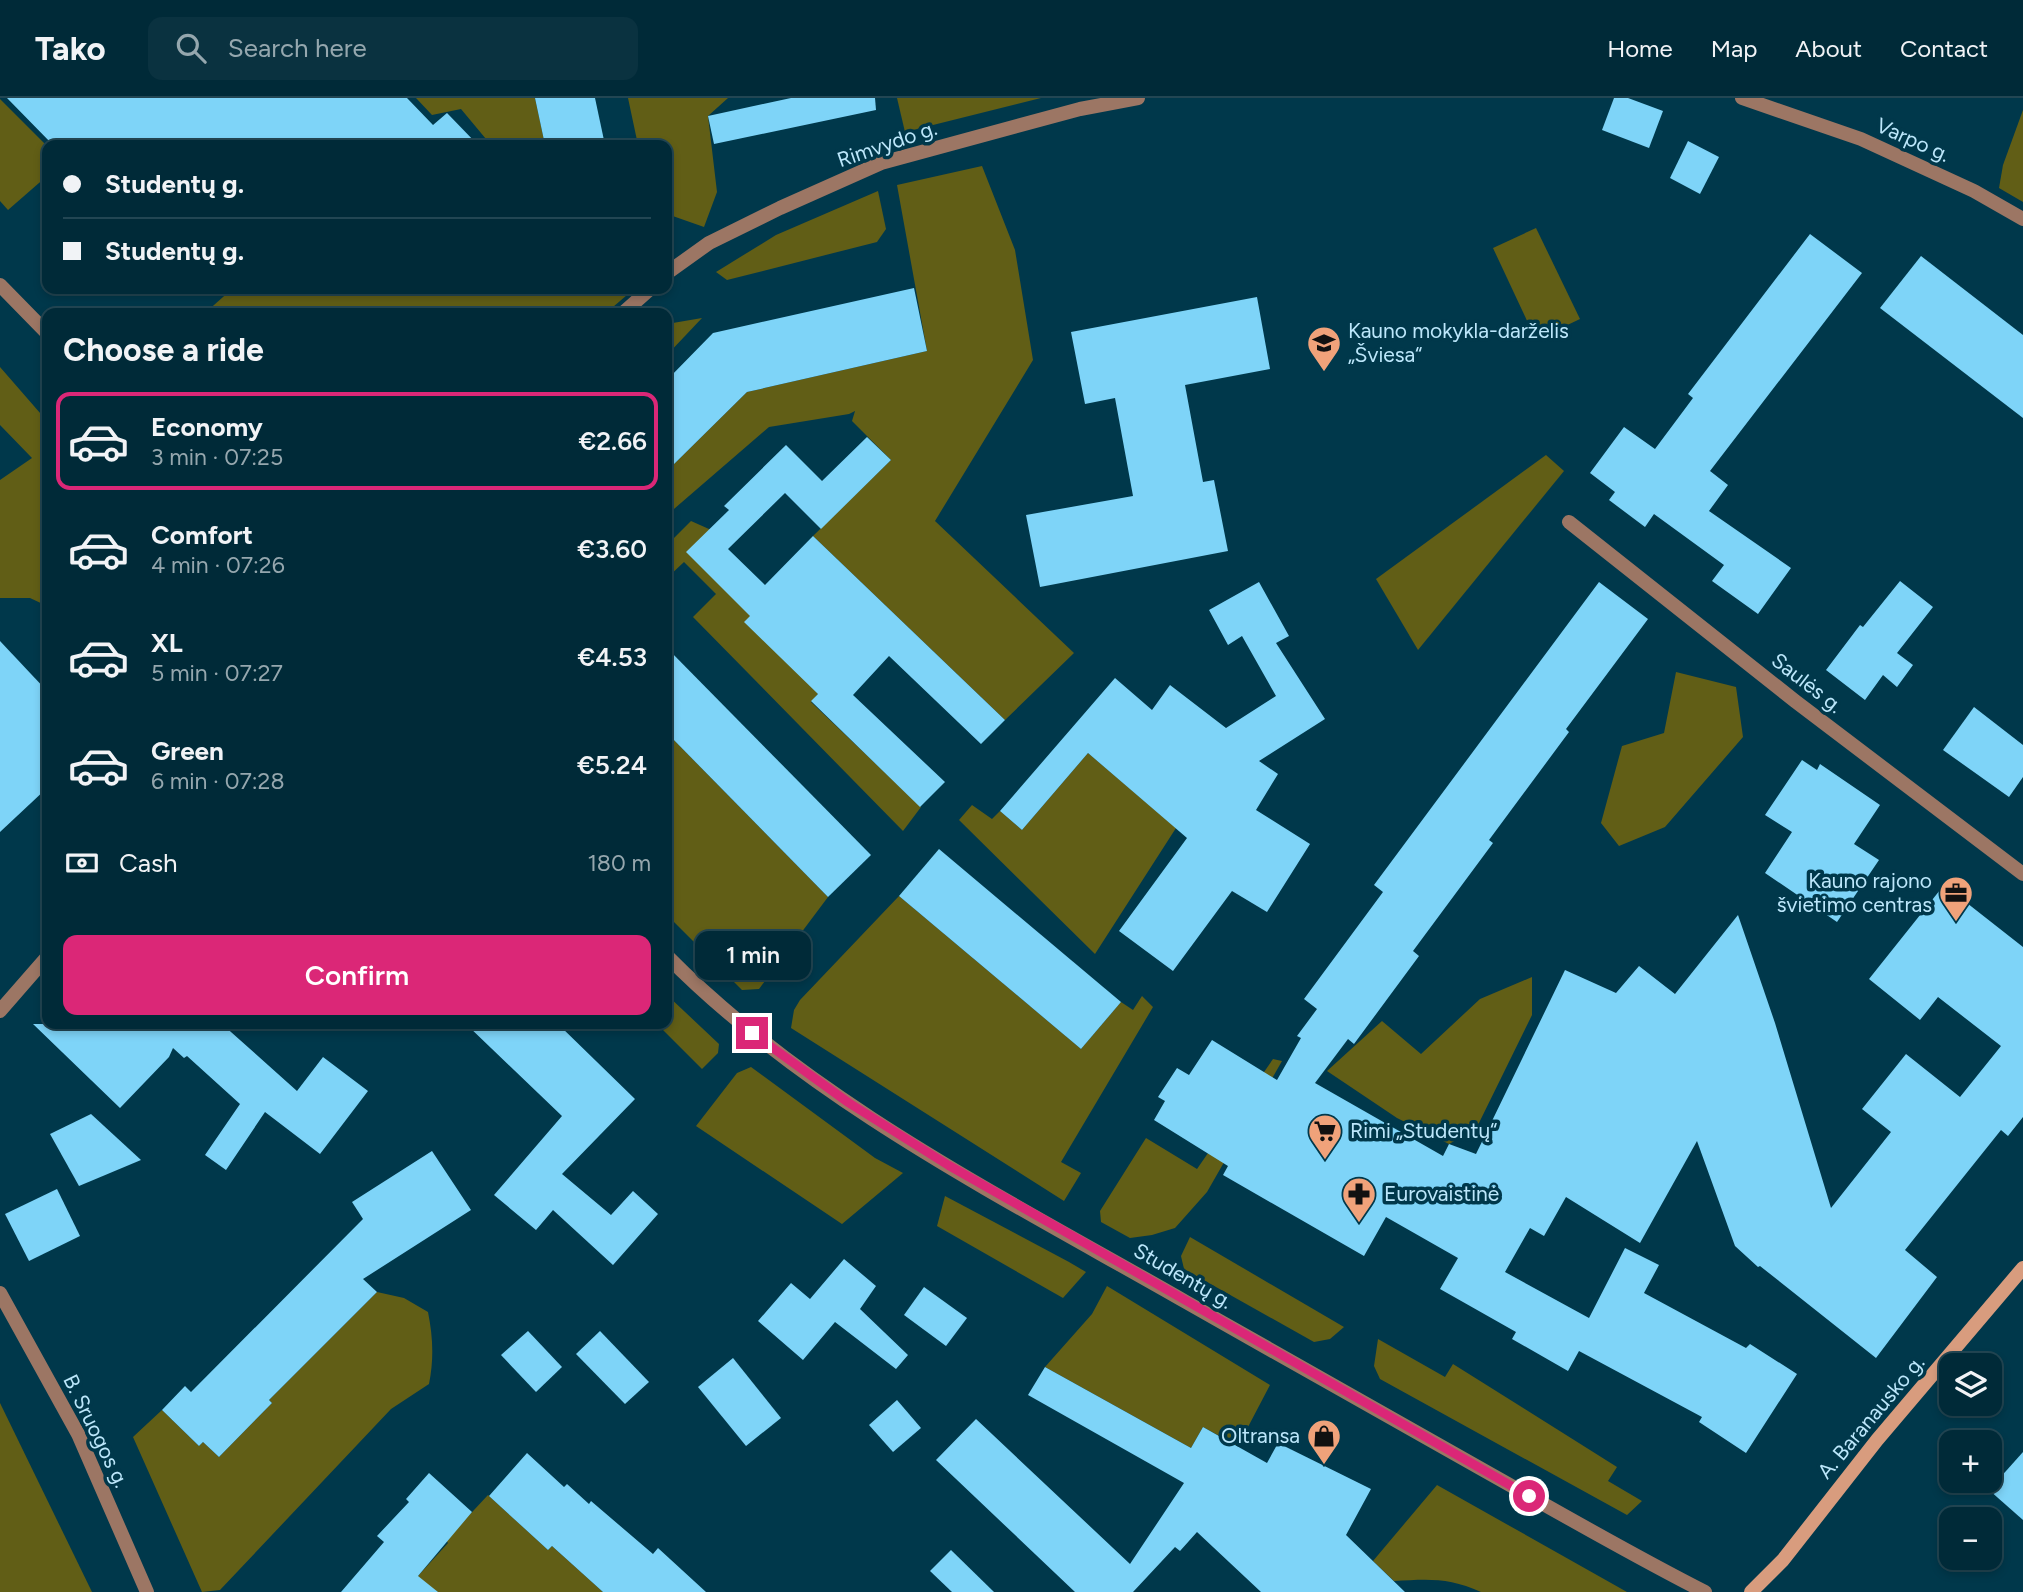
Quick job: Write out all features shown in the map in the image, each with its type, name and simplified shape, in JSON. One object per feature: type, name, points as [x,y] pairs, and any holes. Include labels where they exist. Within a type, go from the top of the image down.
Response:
[{"type":"street","name":"Rimvydo g.","points":[[672,269],[709,243],[881,163],[1080,109],[1138,98]]},
{"type":"street","name":"Varpo g.","points":[[1742,98],[1861,139],[1974,191],[2023,219]]},
{"type":"street","points":[[0,285],[42,328]]},
{"type":"street","points":[[629,308],[644,294]]},
{"type":"street","name":"Saulės g.","points":[[1569,522],[1795,701],[2023,874]]},
{"type":"street","name":"Studentų g.","points":[[672,961],[752,1033],[849,1103],[948,1165],[1622,1549],[1705,1592]]},
{"type":"street","points":[[0,1011],[42,963]]},
{"type":"street","name":"A. Baranausko g.","points":[[1751,1592],[1783,1560],[1877,1440],[2023,1268]]},
{"type":"street","name":"B. Sruogos g.","points":[[0,1293],[78,1434],[147,1592]]},
{"type":"shaded area","points":[[416,98],[535,98],[544,140],[487,140],[461,109],[432,115]]},
{"type":"shaded area","points":[[628,98],[728,98],[708,116],[717,192],[704,227],[672,216],[672,140],[637,140]]},
{"type":"shaded area","points":[[897,98],[1041,98],[905,132]]},
{"type":"shaded area","points":[[0,99],[42,141],[42,180],[8,210],[0,201]]},
{"type":"shaded area","points":[[2023,110],[2023,202],[1999,188],[2003,165]]},
{"type":"shaded area","points":[[982,166],[1015,250],[1033,360],[935,521],[1074,653],[1005,720],[813,536],[891,460],[852,421],[855,411],[769,427],[672,511],[672,466],[747,392],[927,351],[897,185]]},
{"type":"shaded area","points":[[878,191],[886,229],[877,242],[727,280],[716,272],[776,235]]},
{"type":"shaded area","points":[[1536,228],[1580,319],[1536,340],[1493,248]]},
{"type":"shaded area","points":[[226,294],[628,294],[612,308],[211,308]]},
{"type":"shaded area","points":[[702,318],[672,350],[672,323]]},
{"type":"shaded area","points":[[0,367],[42,415],[42,604],[30,598],[0,598],[0,480],[32,458],[0,425]]},
{"type":"shaded area","points":[[1546,455],[1564,471],[1418,650],[1376,579]]},
{"type":"shaded area","points":[[691,521],[709,529],[757,592],[818,694],[811,702],[921,807],[903,831],[693,617],[716,594],[684,562],[672,573],[672,540]]},
{"type":"shaded area","points":[[1676,672],[1736,687],[1743,737],[1665,827],[1619,846],[1601,823],[1622,746],[1664,733]]},
{"type":"shaded area","points":[[672,738],[828,897],[759,989],[742,990],[672,920]]},
{"type":"shaded area","points":[[1088,753],[1176,828],[1095,954],[959,820],[972,805],[992,819],[1000,811],[1022,830]]},
{"type":"shaded area","points":[[899,896],[1081,1049],[1121,1002],[1133,1010],[1142,996],[1153,1007],[1061,1162],[1081,1173],[1064,1201],[791,1028],[794,1010],[800,1000]]},
{"type":"shaded area","points":[[1532,977],[1532,1015],[1476,1129],[1449,1144],[1397,1118],[1327,1071],[1382,1021],[1421,1054],[1480,999]]},
{"type":"shaded area","points":[[672,1000],[719,1044],[718,1053],[702,1069],[662,1029],[672,1029]]},
{"type":"shaded area","points":[[1273,1059],[1282,1061],[1207,1192],[1175,1228],[1130,1238],[1101,1222],[1100,1211],[1146,1138],[1197,1169]]},
{"type":"shaded area","points":[[751,1067],[875,1158],[903,1173],[842,1224],[696,1126],[737,1073]]},
{"type":"shaded area","points":[[945,1196],[1086,1272],[1063,1298],[937,1226]]},
{"type":"shaded area","points":[[1190,1237],[1344,1327],[1330,1339],[1314,1342],[1184,1269],[1181,1256]]},
{"type":"shaded area","points":[[1107,1286],[1270,1385],[1238,1446],[1203,1427],[1191,1448],[1045,1367],[1092,1314]]},
{"type":"shaded area","points":[[377,1292],[404,1298],[428,1312],[432,1348],[429,1384],[391,1409],[220,1590],[202,1592],[133,1437],[162,1410],[199,1446],[203,1442],[219,1457],[272,1403],[269,1400]]},
{"type":"shaded area","points":[[1378,1339],[1445,1377],[1453,1364],[1617,1467],[1608,1481],[1642,1501],[1627,1515],[1380,1379],[1374,1366]]},
{"type":"shaded area","points":[[0,1403],[92,1592],[0,1592]]},
{"type":"shaded area","points":[[1437,1485],[1627,1592],[1481,1592],[1448,1581],[1394,1581],[1373,1561]]},
{"type":"shaded area","points":[[488,1495],[548,1550],[552,1546],[603,1592],[411,1592],[418,1576],[448,1543],[446,1540]]},
{"type":"building","points":[[7,98],[407,98],[433,125],[447,113],[473,140],[48,140]]},
{"type":"building","points":[[535,98],[595,98],[604,140],[544,140]]},
{"type":"building","points":[[791,98],[875,98],[876,110],[714,144],[708,116]]},
{"type":"building","points":[[1614,98],[1628,98],[1663,111],[1649,148],[1602,130]]},
{"type":"building","points":[[1688,141],[1719,157],[1700,194],[1670,178]]},
{"type":"building","points":[[1810,234],[1862,273],[1710,471],[1728,485],[1709,511],[1791,568],[1758,614],[1712,581],[1724,565],[1654,514],[1645,527],[1609,500],[1615,492],[1590,473],[1624,427],[1655,449],[1693,398],[1688,394]]},
{"type":"building","points":[[1921,256],[2023,335],[2023,418],[1880,308]]},
{"type":"building","points":[[914,288],[927,351],[747,392],[672,466],[672,375],[713,333]]},
{"type":"building","points":[[1257,297],[1270,369],[1185,385],[1203,482],[1214,480],[1228,551],[1040,587],[1026,515],[1133,496],[1115,398],[1085,404],[1071,332]]},
{"type":"building","points":[[867,437],[891,460],[821,529],[785,493],[728,549],[765,585],[813,536],[1005,720],[981,744],[889,656],[853,695],[945,782],[920,807],[811,701],[818,694],[744,622],[750,616],[686,552],[729,510],[724,506],[786,445],[822,481]]},
{"type":"building","points":[[1900,581],[1933,607],[1897,653],[1913,665],[1897,687],[1883,675],[1865,700],[1826,670],[1860,625],[1863,627]]},
{"type":"building","points":[[1259,582],[1289,636],[1276,643],[1325,719],[1259,761],[1278,774],[1256,810],[1310,844],[1267,912],[1232,891],[1173,971],[1119,931],[1187,838],[1088,753],[1022,830],[1000,811],[1115,678],[1152,710],[1170,685],[1226,728],[1276,696],[1242,636],[1228,645],[1209,610]]},
{"type":"building","points":[[1599,582],[1648,619],[1566,729],[1569,732],[1489,840],[1493,843],[1413,951],[1419,956],[1354,1044],[1348,1039],[1315,1083],[1443,1156],[1449,1144],[1476,1154],[1565,970],[1616,993],[1639,966],[1675,994],[1738,915],[1775,1023],[1831,1208],[1891,1132],[1862,1109],[1906,1054],[1960,1097],[2001,1046],[1938,997],[1920,1020],[1869,979],[1944,885],[2023,947],[2023,1117],[2008,1136],[2001,1130],[1905,1250],[1937,1277],[1876,1358],[1758,1267],[1735,1246],[1697,1141],[1640,1243],[1566,1197],[1544,1236],[1530,1228],[1505,1272],[1589,1318],[1625,1248],[1659,1265],[1644,1293],[1746,1348],[1750,1344],[1797,1374],[1746,1453],[1699,1422],[1702,1417],[1579,1351],[1568,1371],[1512,1339],[1516,1332],[1440,1289],[1458,1258],[1386,1217],[1364,1256],[1223,1175],[1228,1166],[1154,1120],[1165,1101],[1158,1097],[1177,1068],[1189,1075],[1212,1040],[1277,1080],[1301,1038],[1297,1036],[1317,1009],[1304,999],[1383,892],[1374,885]]},
{"type":"building","points":[[0,641],[42,686],[42,793],[0,832]]},
{"type":"building","points":[[672,653],[871,855],[828,897],[672,738]]},
{"type":"building","points":[[1974,707],[2023,745],[2023,777],[2009,797],[1943,750]]},
{"type":"building","points":[[1802,760],[1817,770],[1820,764],[1880,805],[1854,844],[1879,860],[1837,922],[1765,873],[1792,832],[1765,815]]},
{"type":"building","points":[[939,849],[1121,1002],[1081,1049],[899,896]]},
{"type":"building","points":[[33,1024],[42,1024],[42,1029],[228,1029],[297,1091],[323,1057],[368,1091],[320,1154],[265,1112],[226,1170],[205,1155],[240,1104],[187,1056],[184,1058],[173,1048],[169,1057],[120,1108]]},
{"type":"building","points":[[471,1029],[563,1029],[635,1099],[562,1174],[611,1215],[633,1191],[658,1214],[613,1265],[553,1210],[536,1230],[494,1195],[562,1116]]},
{"type":"building","points":[[91,1114],[141,1160],[79,1186],[50,1134]]},
{"type":"building","points":[[432,1151],[471,1210],[363,1279],[377,1292],[269,1400],[272,1403],[219,1457],[203,1442],[199,1446],[162,1410],[185,1386],[191,1392],[363,1219],[352,1202]]},
{"type":"building","points":[[57,1189],[80,1236],[29,1261],[5,1214]]},
{"type":"building","points":[[844,1259],[876,1286],[860,1309],[908,1355],[896,1369],[835,1322],[803,1360],[758,1321],[791,1283],[810,1299]]},
{"type":"building","points":[[924,1287],[967,1318],[946,1346],[904,1315]]},
{"type":"building","points":[[528,1331],[562,1367],[536,1392],[501,1355]]},
{"type":"building","points":[[600,1331],[649,1382],[625,1404],[576,1354]]},
{"type":"building","points":[[733,1358],[781,1418],[746,1446],[698,1387]]},
{"type":"building","points":[[1045,1367],[1191,1448],[1203,1427],[1267,1463],[1278,1443],[1371,1489],[1346,1535],[1405,1592],[1261,1592],[1197,1532],[1180,1551],[1175,1547],[1133,1592],[1075,1592],[936,1460],[976,1419],[1130,1564],[1184,1483],[1028,1395]]},
{"type":"building","points":[[897,1400],[921,1428],[893,1452],[869,1425]]},
{"type":"building","points":[[2023,1452],[2023,1520],[1992,1493],[2002,1493],[2002,1475]]},
{"type":"building","points":[[527,1453],[564,1487],[567,1484],[589,1504],[591,1501],[653,1554],[658,1548],[706,1592],[603,1592],[552,1546],[548,1550],[489,1496]]},
{"type":"building","points":[[429,1473],[472,1512],[418,1576],[438,1592],[341,1592],[384,1542],[377,1536],[409,1502],[406,1499]]},
{"type":"building","points":[[951,1550],[994,1592],[952,1592],[930,1571]]},
{"type":"place","name":"Kauno mokykla-darželis „Šviesa“","points":[[1324,373]]},
{"type":"place","name":"Kauno rajono švietimo centras","points":[[1956,923]]},
{"type":"place","name":"Rimi „Studentų“","points":[[1325,1161]]},
{"type":"place","name":"Eurovaistinė","points":[[1359,1224]]},
{"type":"place","name":"Oltransa","points":[[1324,1466]]},
{"type":"route","points":[[752,1033],[849,1103],[948,1165],[1529,1496]]}]
